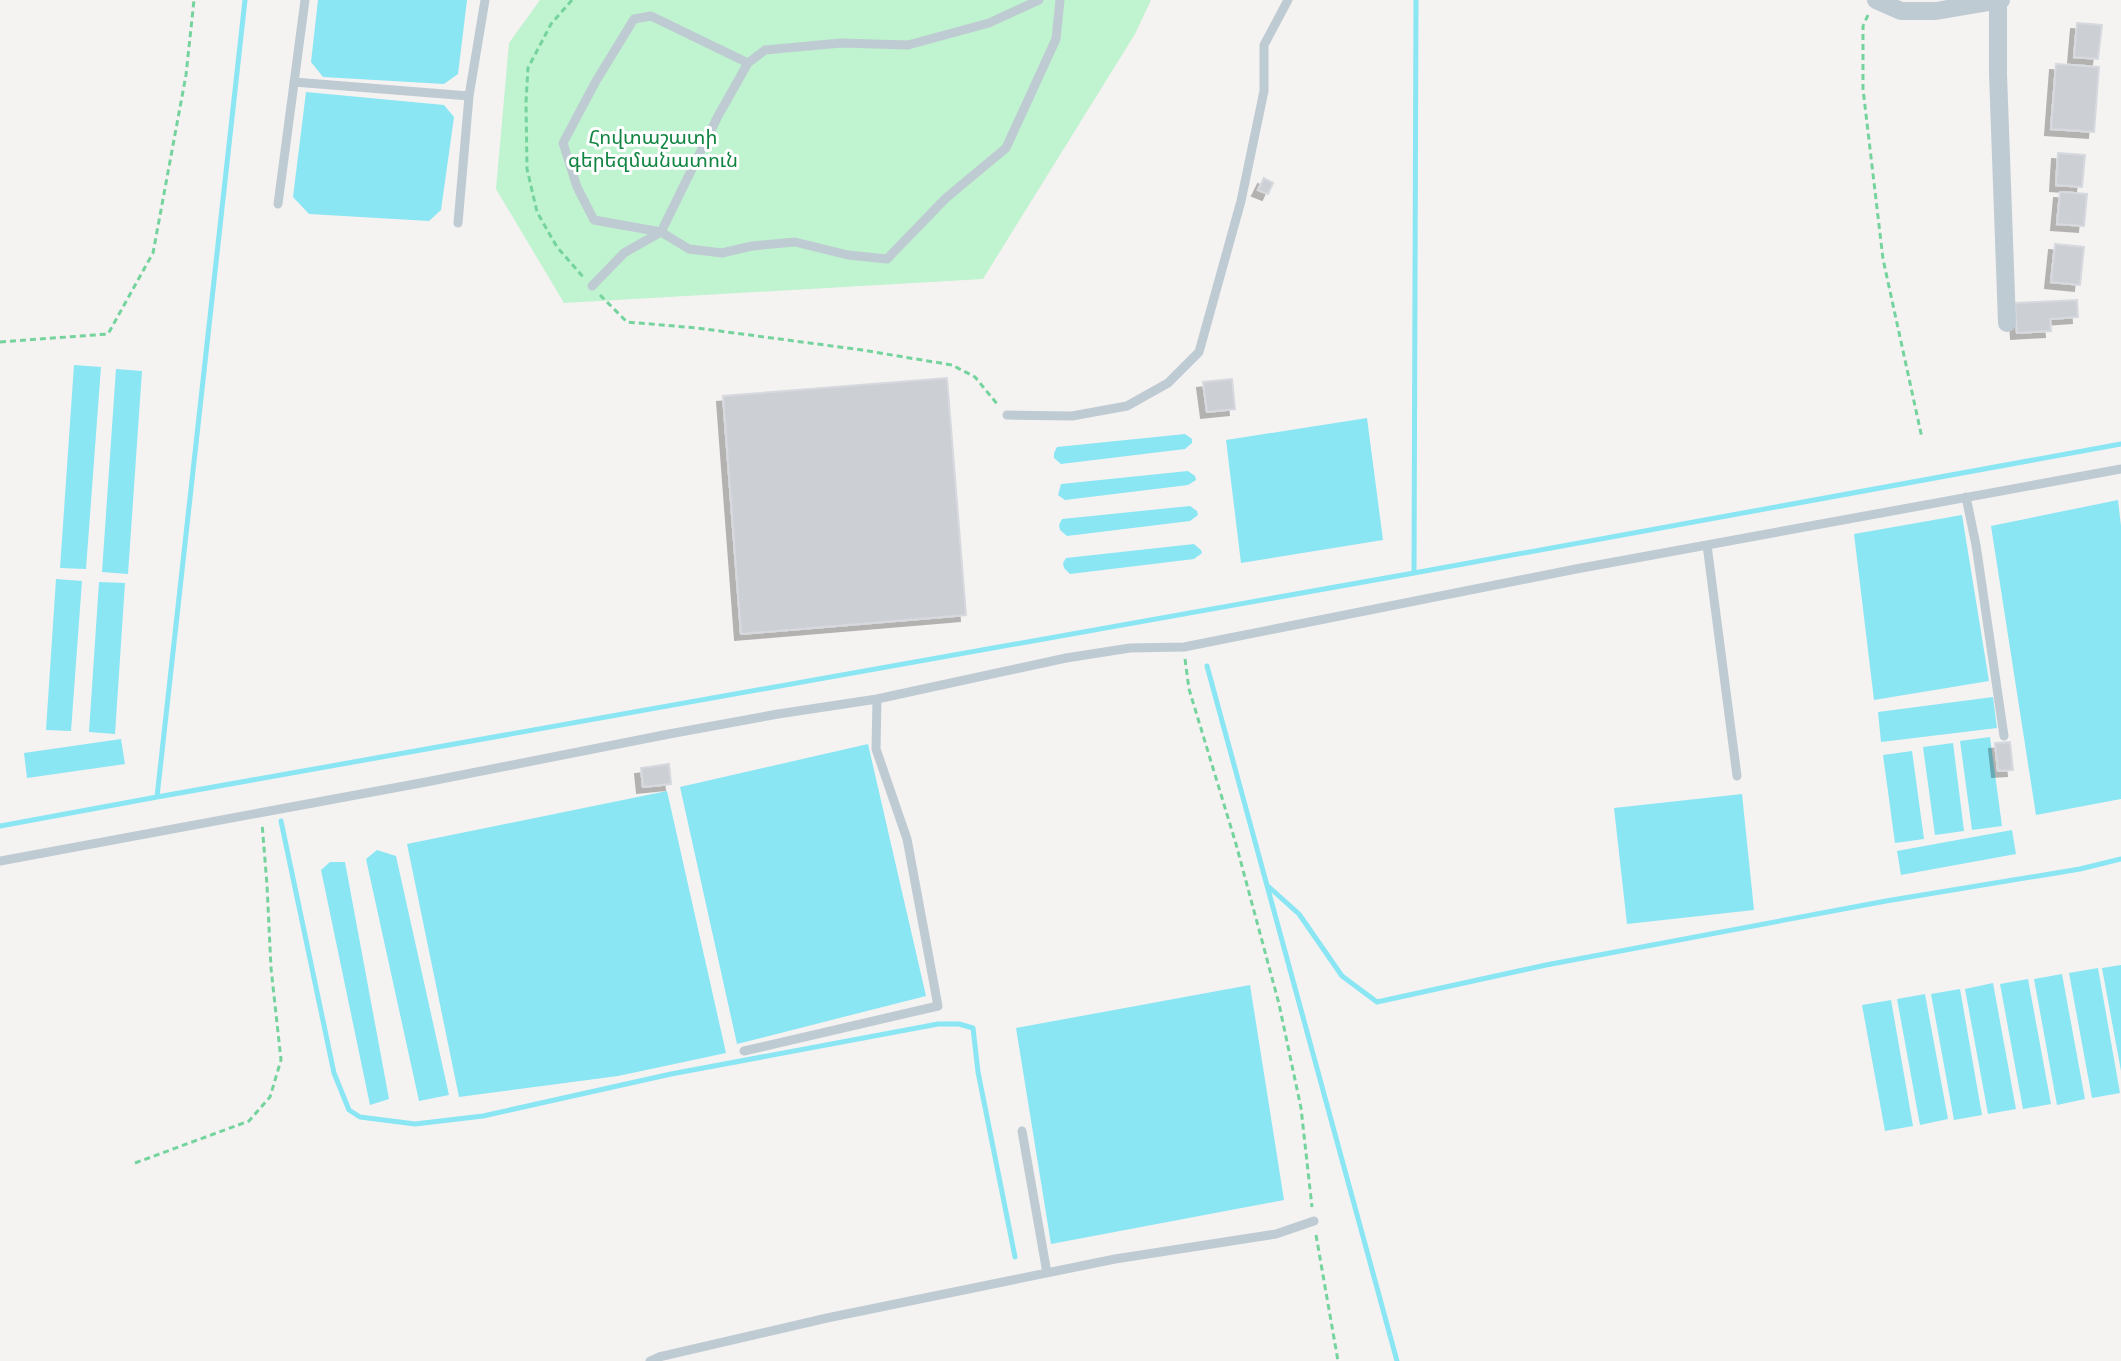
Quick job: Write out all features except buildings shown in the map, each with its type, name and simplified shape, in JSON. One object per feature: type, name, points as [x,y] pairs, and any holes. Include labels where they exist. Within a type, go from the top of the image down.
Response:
[{"type":"street","points":[[1872,6],[1901,11],[1936,11],[2000,1],[1998,74],[2007,323]]},
{"type":"lane","points":[[278,204],[305,0]]},
{"type":"lane","points":[[458,223],[469,96],[485,0]]},
{"type":"lane","points":[[592,286],[624,253],[661,232],[718,116],[748,63],[765,50],[841,43],[908,45],[989,23],[1039,0]]},
{"type":"lane","points":[[748,63],[651,16],[634,19],[563,143],[577,187],[594,220],[661,232],[689,249],[722,253],[752,246],[795,242],[848,255],[887,259],[946,198],[1006,148],[1056,39],[1060,0]]},
{"type":"lane","points":[[1007,415],[1072,416],[1127,406],[1168,383],[1199,352],[1241,201],[1264,91],[1264,45],[1288,0]]},
{"type":"lane","points":[[294,82],[469,96]]},
{"type":"lane","points":[[0,861],[778,714],[877,699],[1066,658],[1130,648],[1184,647],[1707,545],[2121,469]]},
{"type":"lane","points":[[1966,497],[2004,736]]},
{"type":"lane","points":[[1707,545],[1737,776]]},
{"type":"lane","points":[[744,1051],[938,1006],[907,839],[876,749],[877,699]]},
{"type":"lane","points":[[1022,1131],[1047,1273]]},
{"type":"lane","points":[[650,1361],[827,1318],[1115,1259],[1276,1234],[1314,1221]]},
{"type":"path","points":[[0,342],[108,334],[153,253],[186,75],[194,0]]},
{"type":"path","points":[[1872,6],[1863,26],[1863,89],[1883,259],[1922,438]]},
{"type":"path","points":[[1184,647],[1189,689],[1236,844],[1279,1004],[1301,1108],[1314,1221],[1338,1361]]},
{"type":"path","points":[[135,1163],[249,1121],[270,1097],[281,1060],[271,968],[261,812]]},
{"type":"green space","name":"Հովտաշատի գերեզմանատուն","points":[[540,0],[1151,0],[1135,34],[983,279],[564,303],[496,189],[509,43]]},
{"type":"water","points":[[318,0],[467,0],[458,74],[444,84],[323,77],[311,62]]},
{"type":"water","points":[[306,92],[444,105],[454,117],[441,210],[429,221],[309,214],[293,197]]},
{"type":"water","points":[[74,365],[101,367],[86,569],[60,568]]},
{"type":"water","points":[[116,369],[142,371],[128,574],[102,572]]},
{"type":"water","points":[[1367,418],[1383,540],[1241,563],[1226,440]]},
{"type":"water","points":[[1185,434],[1192,439],[1192,443],[1185,449],[1061,464],[1054,458],[1057,447]]},
{"type":"water","points":[[1188,471],[1196,480],[1188,485],[1065,500],[1058,495],[1061,484]]},
{"type":"water","points":[[2118,500],[2121,526],[2121,799],[2036,815],[1991,526]]},
{"type":"water","points":[[1190,506],[1198,515],[1190,521],[1067,536],[1059,525],[1062,519]]},
{"type":"water","points":[[1962,515],[1989,681],[1874,700],[1854,534]]},
{"type":"water","points":[[1194,544],[1202,553],[1194,559],[1070,574],[1063,563],[1066,558]]},
{"type":"water","points":[[56,579],[82,581],[71,731],[46,730]]},
{"type":"water","points":[[99,582],[125,583],[115,734],[89,732]]},
{"type":"water","points":[[1993,697],[1997,728],[1881,742],[1878,712]]},
{"type":"water","points":[[1990,737],[2002,826],[1972,830],[1960,741]]},
{"type":"water","points":[[121,739],[125,764],[27,778],[24,753]]},
{"type":"water","points":[[1953,743],[1964,831],[1935,835],[1923,747]]},
{"type":"water","points":[[868,744],[926,996],[737,1044],[680,787]]},
{"type":"water","points":[[1912,751],[1924,839],[1895,843],[1883,755]]},
{"type":"water","points":[[667,791],[726,1053],[618,1076],[459,1097],[407,844]]},
{"type":"water","points":[[1742,794],[1754,910],[1627,924],[1614,808]]},
{"type":"water","points":[[2012,830],[2016,854],[1901,875],[1897,851]]},
{"type":"water","points":[[377,850],[396,856],[449,1095],[419,1101],[366,859]]},
{"type":"water","points":[[330,862],[345,862],[389,1099],[370,1105],[321,870]]},
{"type":"water","points":[[2121,965],[2121,1071],[2102,968]]},
{"type":"water","points":[[2098,968],[2120,1093],[2092,1098],[2069,973]]},
{"type":"water","points":[[2062,974],[2085,1099],[2057,1105],[2034,979]]},
{"type":"water","points":[[2028,979],[2051,1104],[2023,1109],[2000,984]]},
{"type":"water","points":[[1993,983],[2016,1109],[1988,1114],[1965,989]]},
{"type":"water","points":[[1250,985],[1284,1200],[1051,1244],[1016,1028]]},
{"type":"water","points":[[1960,989],[1982,1115],[1954,1120],[1931,994]]},
{"type":"water","points":[[1925,994],[1948,1119],[1920,1125],[1897,999]]},
{"type":"water","points":[[1891,1000],[1913,1126],[1885,1131],[1862,1005]]},
{"type":"waterway","points":[[157,797],[245,0]]},
{"type":"waterway","points":[[1414,573],[1416,0]]},
{"type":"waterway","points":[[0,826],[2121,444]]},
{"type":"waterway","points":[[1207,666],[1397,1361]]},
{"type":"waterway","points":[[281,821],[334,1073],[349,1110],[360,1117],[415,1124],[483,1116],[671,1074],[938,1024],[959,1024],[973,1028],[978,1072],[1015,1257]]},
{"type":"waterway","points":[[1269,887],[1299,914],[1342,976],[1377,1002],[1546,965],[1886,901],[2080,869],[2121,859]]}]
